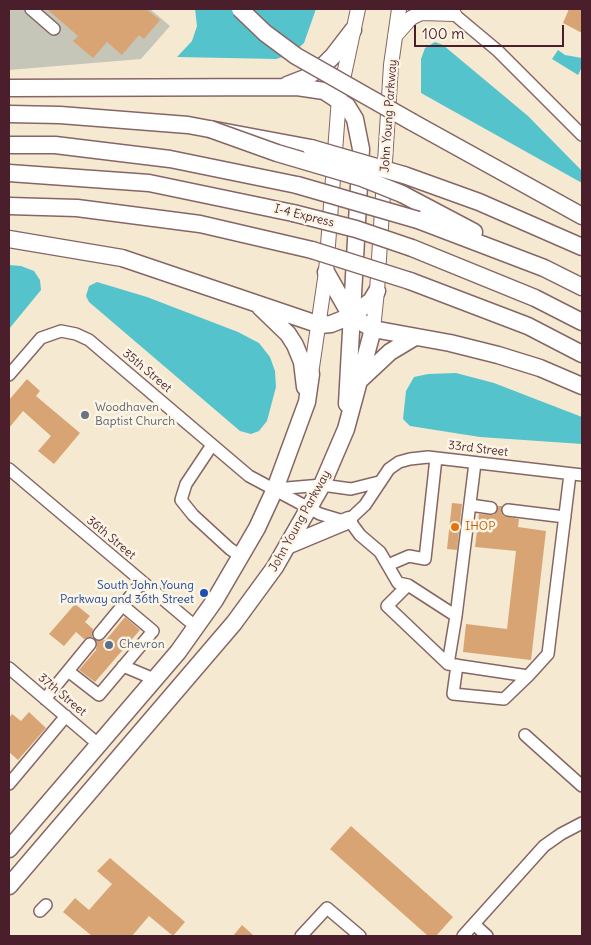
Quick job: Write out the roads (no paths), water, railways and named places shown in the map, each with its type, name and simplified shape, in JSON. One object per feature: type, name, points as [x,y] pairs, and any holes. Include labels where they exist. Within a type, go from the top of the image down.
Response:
[{"type":"highway","points":[[240,9],[266,33],[296,56],[582,216]]},
{"type":"highway","points":[[278,87],[305,78],[322,67],[353,30]]},
{"type":"highway","points":[[9,88],[312,88],[339,98],[347,106],[355,118],[361,149],[346,429]]},
{"type":"highway","points":[[9,114],[140,120],[210,128],[311,148],[404,175],[485,204],[582,247]]},
{"type":"highway","points":[[210,128],[277,153],[362,178],[402,194],[582,286]]},
{"type":"highway","points":[[9,145],[55,145],[170,159],[297,186],[418,220],[544,268]]},
{"type":"highway","name":"I-4 Express","points":[[9,173],[149,183],[293,213],[412,248],[535,298],[582,322]]},
{"type":"highway","points":[[9,206],[77,208],[200,224],[312,250],[410,281],[528,326],[582,354]]},
{"type":"highway","points":[[9,238],[122,258],[320,324],[331,324],[351,316],[371,301],[378,291]]},
{"type":"highway","points":[[326,272],[351,316],[373,329],[498,355],[540,368],[582,386]]},
{"type":"highway","points":[[252,300],[275,320],[295,345],[302,362],[306,402]]},
{"type":"highway","name":"John Young Parkway","points":[[9,886],[234,623],[289,545],[322,485],[346,429],[373,329]]},
{"type":"highway","points":[[360,380],[390,352],[415,337]]},
{"type":"highway","points":[[9,849],[196,627],[241,556],[276,489],[306,402],[311,374]]},
{"type":"highway","points":[[289,545],[326,532],[349,520]]},
{"type":"highway","points":[[88,794],[96,769],[98,744]]},
{"type":"main road","points":[[311,374],[320,324],[326,272],[339,98],[358,9]]},
{"type":"main road","name":"John Young Parkway","points":[[373,329],[378,291],[391,65],[399,9]]},
{"type":"main road","points":[[395,36],[411,18],[421,12],[450,11]]},
{"type":"street","points":[[31,9],[54,29]]},
{"type":"street","points":[[450,11],[498,51],[582,135]]},
{"type":"street","name":"35th Street","points":[[9,375],[41,338],[61,331],[76,334],[89,340],[249,476],[276,489]]},
{"type":"street","points":[[212,444],[186,484],[181,500],[192,514],[230,549],[241,556]]},
{"type":"street","points":[[388,565],[402,557],[425,559],[436,458]]},
{"type":"street","name":"33rd Street","points":[[349,520],[365,506],[389,469],[399,462],[410,459],[436,458],[582,475]]},
{"type":"street","points":[[475,463],[456,616],[453,664],[454,694],[504,699],[548,654],[570,474]]},
{"type":"street","name":"36th Street","points":[[9,469],[196,627]]},
{"type":"street","points":[[276,489],[322,485],[351,490],[379,482]]},
{"type":"street","points":[[276,489],[309,509],[331,518],[349,520],[360,535],[380,552],[398,583],[408,585],[456,616]]},
{"type":"street","points":[[470,505],[491,508]]},
{"type":"street","points":[[508,510],[565,517]]},
{"type":"street","points":[[99,634],[142,582]]},
{"type":"street","points":[[408,585],[387,606],[453,664],[528,676]]},
{"type":"street","points":[[68,671],[98,696],[153,631],[122,605]]},
{"type":"street","points":[[45,699],[90,644]]},
{"type":"street","points":[[123,666],[154,679]]},
{"type":"street","name":"37th Street","points":[[10,671],[98,744]]},
{"type":"street","points":[[9,784],[66,716]]},
{"type":"street","points":[[525,735],[582,786]]},
{"type":"street","points":[[463,936],[544,846],[582,823]]},
{"type":"street","points":[[301,936],[327,908],[360,936]]},
{"type":"street","points":[[474,924],[487,936]]},
{"type":"water","points":[[195,9],[316,9],[304,43],[292,54],[276,59],[177,57],[192,41],[197,26]]},
{"type":"water","points":[[435,42],[443,45],[528,116],[582,171],[582,183],[421,93],[421,59],[425,48]]},
{"type":"water","points":[[558,50],[565,55],[582,58],[582,67],[578,75],[552,59]]},
{"type":"water","points":[[9,265],[21,266],[34,271],[40,280],[41,290],[9,329]]},
{"type":"water","points":[[97,282],[147,297],[238,332],[259,343],[270,357],[275,371],[276,387],[267,421],[259,431],[251,434],[240,431],[89,302],[86,296],[89,286]]},
{"type":"water","points":[[456,373],[494,383],[582,417],[582,444],[480,437],[410,426],[403,419],[406,391],[414,377],[428,374]]},
{"type":"place","name":"Woodhaven Baptist Church","points":[[85,415]]},
{"type":"place","name":"IHOP","points":[[455,527]]},
{"type":"place","name":"South John Young Parkway and 36th Street","points":[[204,593]]},
{"type":"place","name":"Chevron","points":[[109,645]]}]
